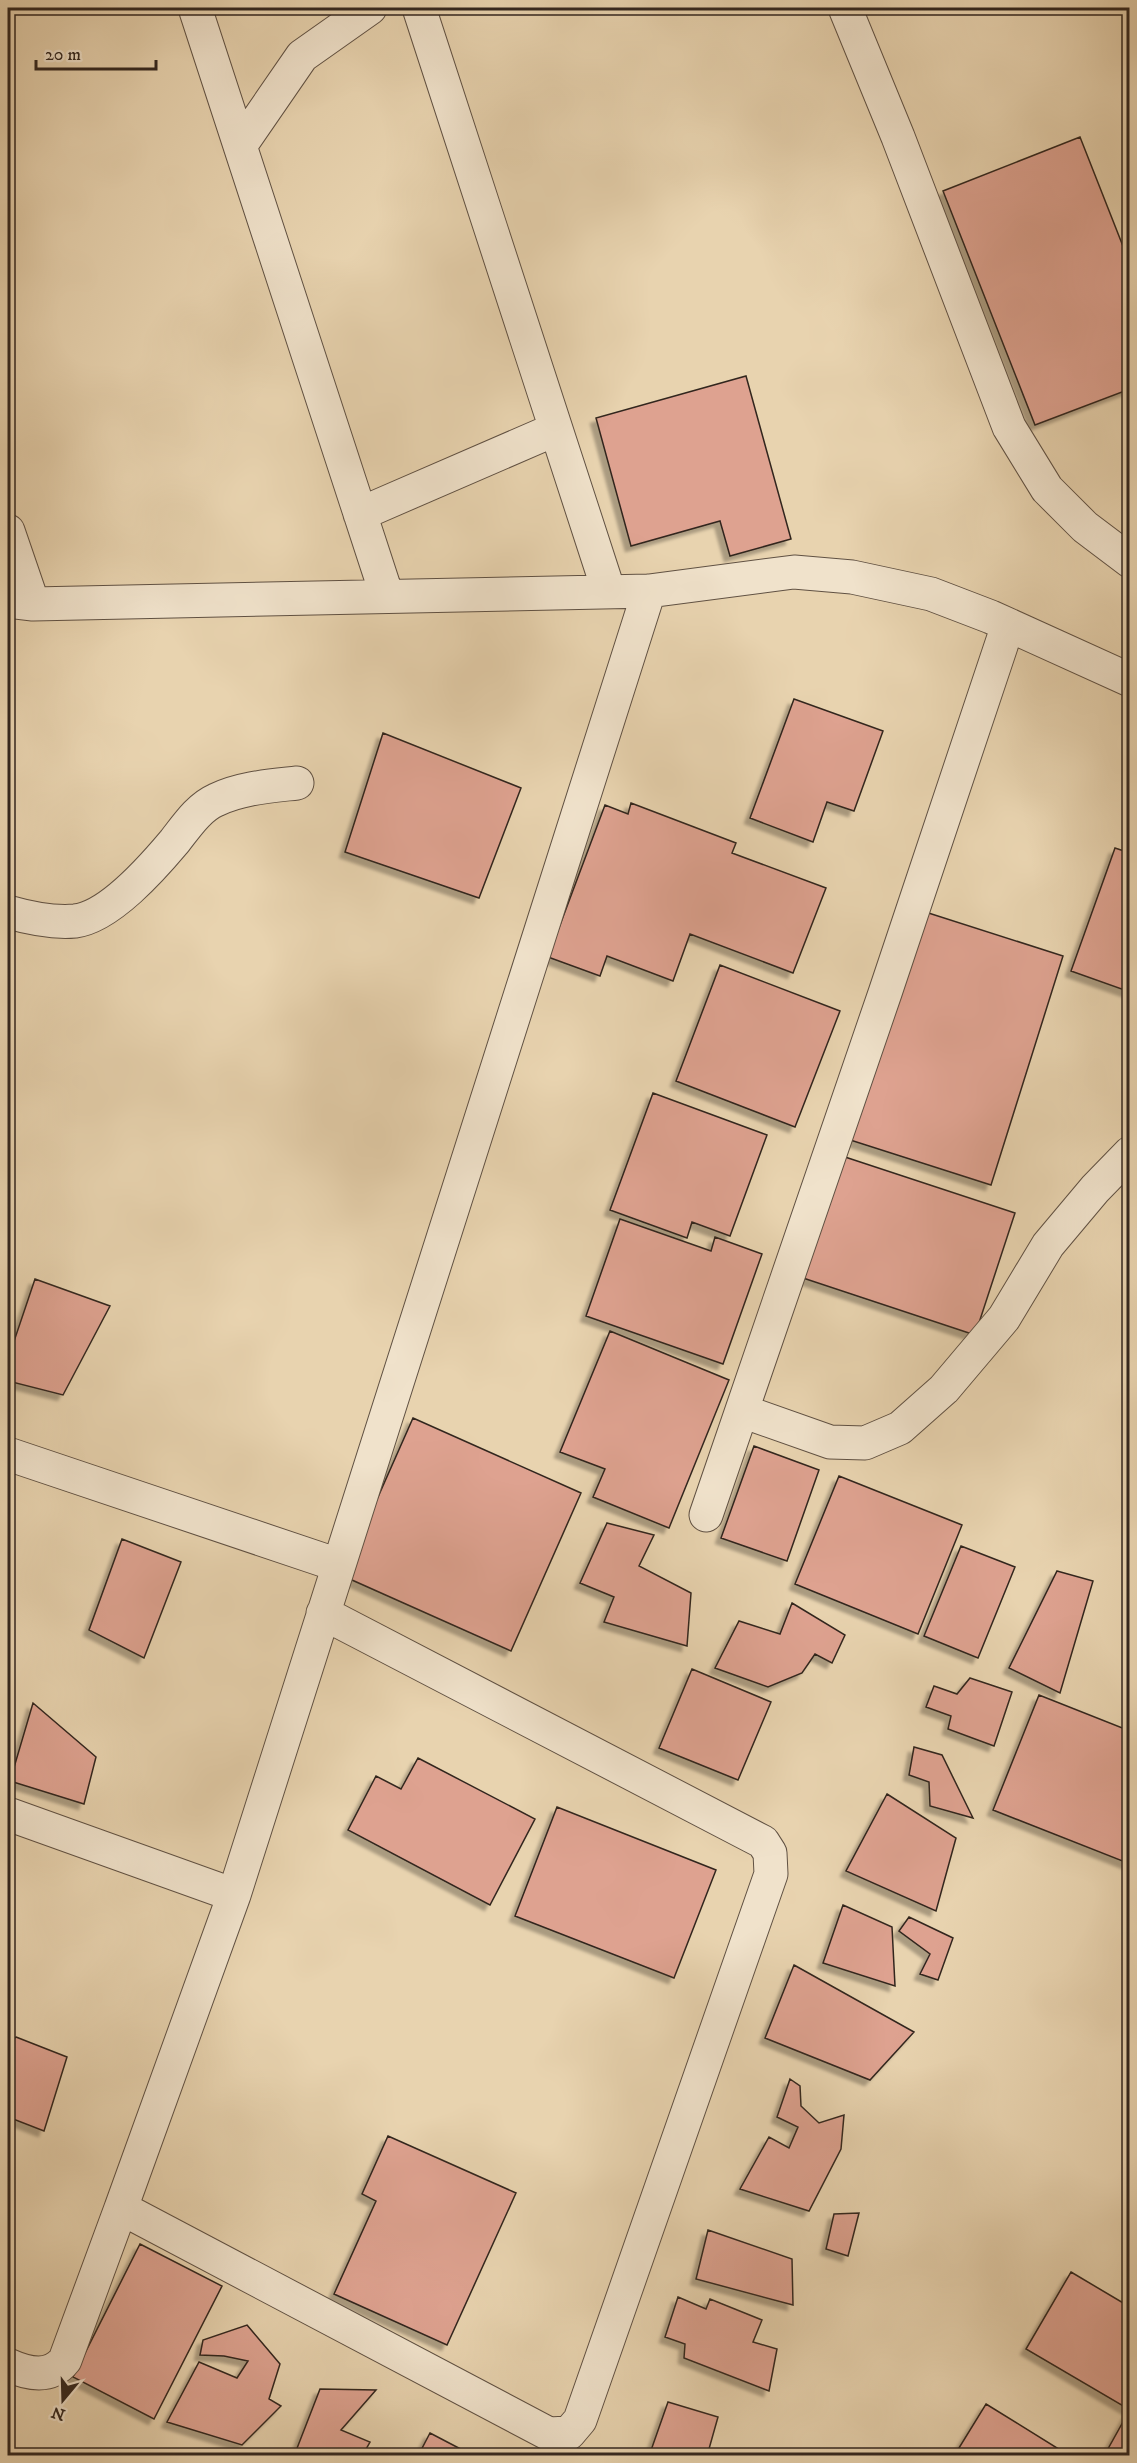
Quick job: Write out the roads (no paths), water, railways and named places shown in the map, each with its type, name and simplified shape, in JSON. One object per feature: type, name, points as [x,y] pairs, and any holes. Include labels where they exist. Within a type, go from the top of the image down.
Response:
[{"type":"street","points":[[195,8],[387,596]]},
{"type":"street","points":[[240,146],[302,56],[370,8]]},
{"type":"street","points":[[419,8],[609,591]]},
{"type":"street","points":[[845,8],[898,137],[1009,427],[1047,489],[1085,527],[1130,561]]},
{"type":"street","points":[[360,514],[556,429]]},
{"type":"street","points":[[8,531],[20,602],[649,591],[794,572],[852,577],[931,594],[1008,625],[1130,680]]},
{"type":"street","points":[[8,2365],[24,2373],[44,2374],[58,2369],[65,2360],[121,2208],[234,1895],[649,591]]},
{"type":"street","points":[[706,1515],[1008,625]]},
{"type":"street","points":[[8,912],[33,919],[77,921],[121,898],[147,873],[193,818],[215,800],[241,791],[297,783]]},
{"type":"street","points":[[742,1411],[830,1442],[865,1443],[900,1428],[944,1389],[1004,1318],[1048,1245],[1095,1189],[1130,1153]]},
{"type":"street","points":[[8,1454],[338,1564]]},
{"type":"street","points":[[121,2208],[549,2434],[568,2433],[580,2420],[771,1874],[770,1853],[763,1842],[323,1613]]},
{"type":"street","points":[[8,1814],[234,1895]]}]
